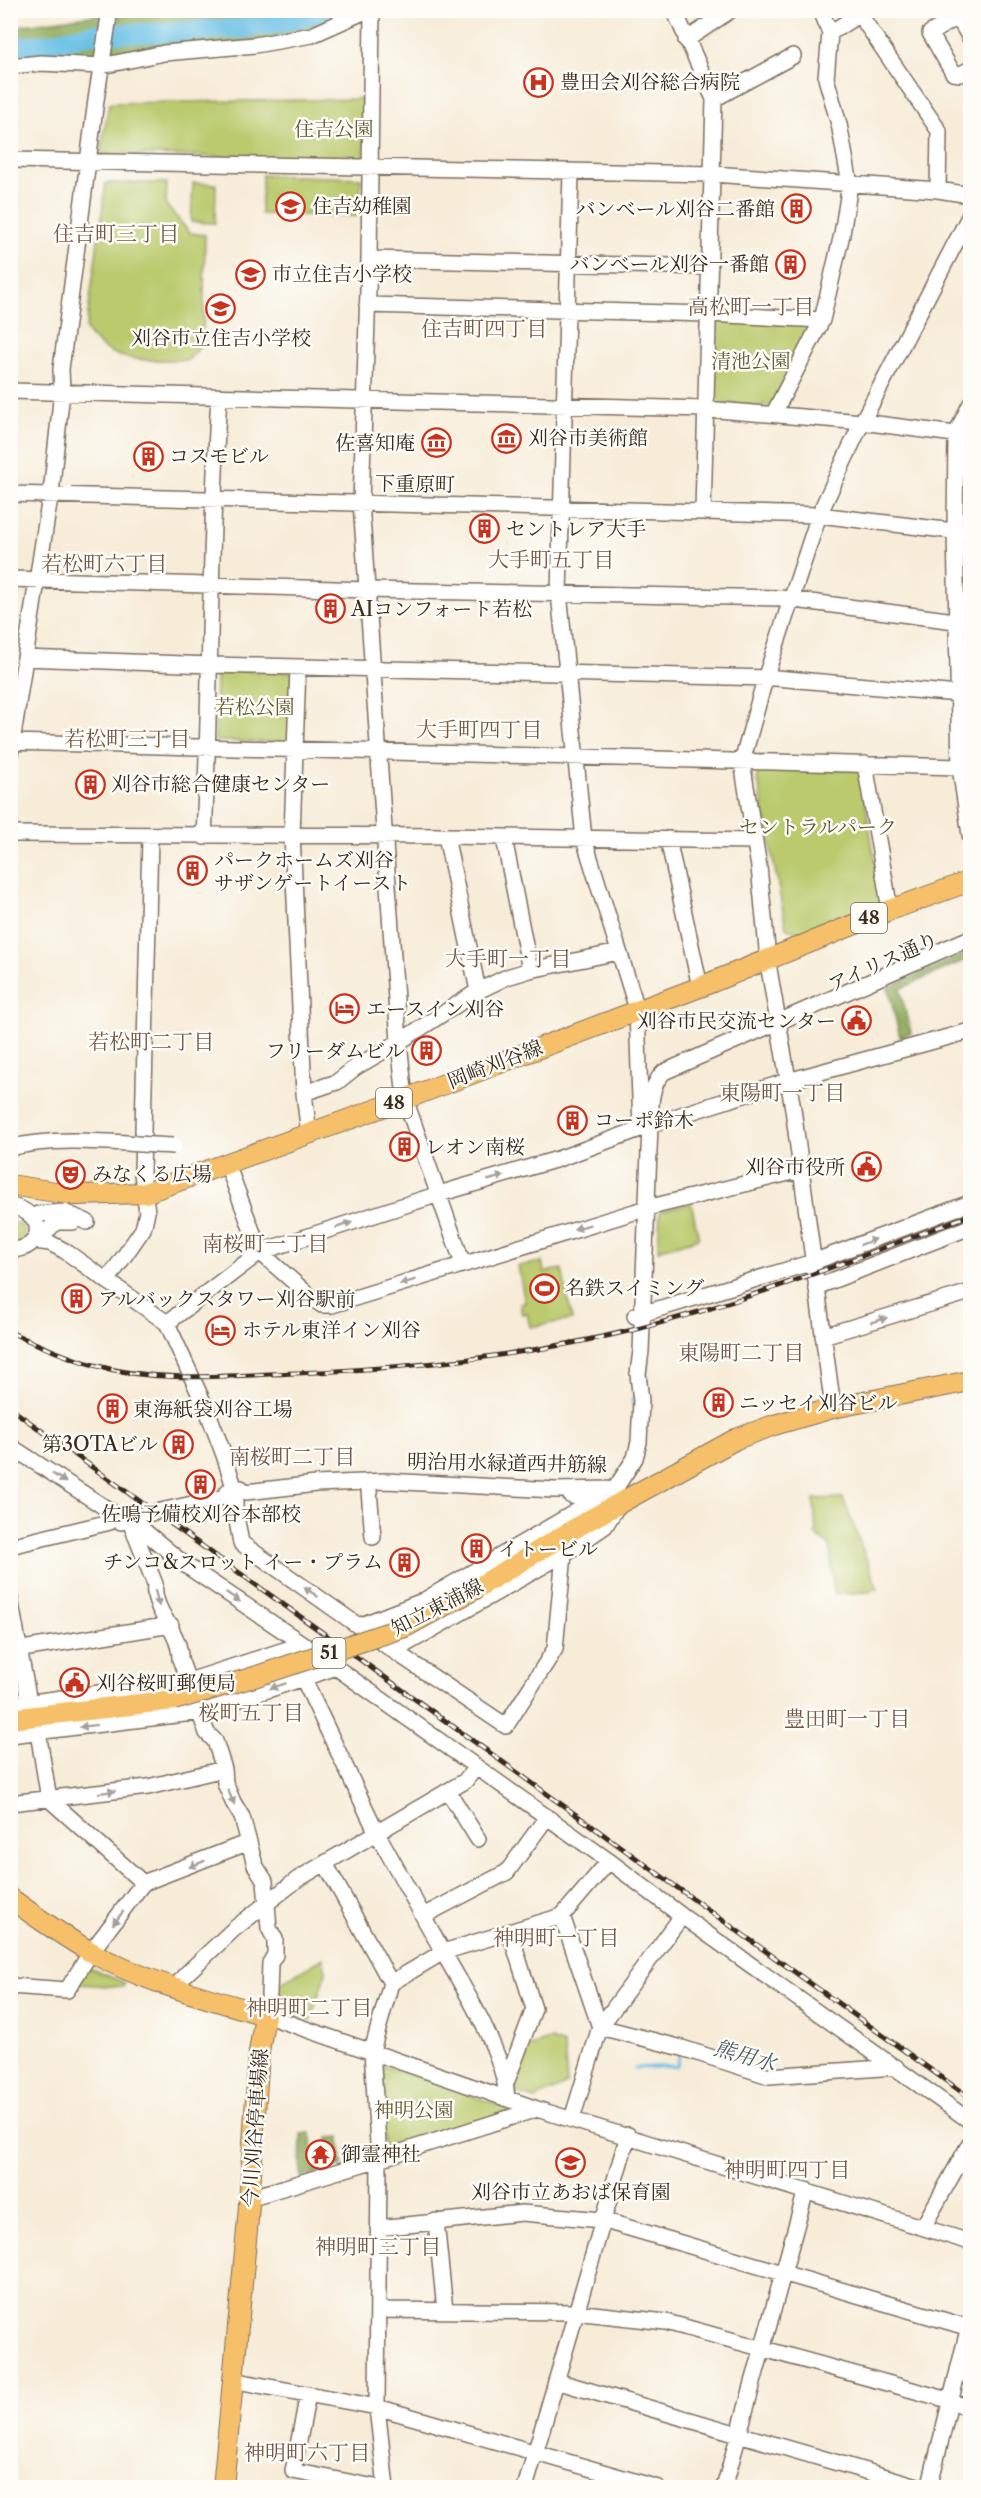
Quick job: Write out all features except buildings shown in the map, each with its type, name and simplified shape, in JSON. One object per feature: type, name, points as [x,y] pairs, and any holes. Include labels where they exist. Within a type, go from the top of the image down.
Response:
[{"type":"main road","name":"岡崎刈谷線","points":[[10,1185],[75,1195],[145,1193],[405,1099],[970,881]]},
{"type":"main road","points":[[833,1408],[970,1381]]},
{"type":"main road","name":"知立東浦線","points":[[10,1719],[174,1700],[218,1689],[405,1627],[432,1615],[589,1520],[736,1439],[833,1408]]},
{"type":"main road","points":[[10,1898],[91,1952],[176,1987],[267,2004]]},
{"type":"main road","name":"今川刈谷停車場線","points":[[223,2487],[249,2198],[259,2052],[267,2004]]},
{"type":"street","points":[[10,66],[41,63],[101,66],[164,53],[255,45],[312,35],[370,10],[369,260],[361,503],[399,1042],[405,1099],[464,1264]]},
{"type":"street","points":[[674,10],[714,99],[704,512]]},
{"type":"street","points":[[687,40],[731,10]]},
{"type":"street","points":[[774,413],[822,320],[842,234],[850,184],[839,124],[826,78],[830,33],[821,10]]},
{"type":"street","points":[[110,12],[61,369],[62,391],[48,496],[11,746],[208,748],[742,762],[965,765]]},
{"type":"street","points":[[830,33],[863,13],[939,131],[938,190]]},
{"type":"street","points":[[970,38],[956,14],[930,33],[953,73],[961,75],[970,69]]},
{"type":"street","points":[[714,99],[793,56]]},
{"type":"street","points":[[10,160],[571,173],[713,174],[938,190],[970,195]]},
{"type":"street","points":[[571,173],[559,593],[584,839],[637,1009],[650,1126],[643,1313],[813,1262],[970,1203]]},
{"type":"street","points":[[833,1408],[742,762],[765,679],[819,514],[862,422],[970,215]]},
{"type":"street","points":[[369,260],[710,267]]},
{"type":"street","points":[[367,304],[708,314],[822,320]]},
{"type":"street","points":[[10,391],[706,409],[774,413],[963,435]]},
{"type":"street","points":[[204,837],[213,498],[219,398]]},
{"type":"street","points":[[970,405],[963,435],[965,765],[970,835]]},
{"type":"street","name":"下重原町","points":[[10,494],[819,514],[963,532]]},
{"type":"street","points":[[10,579],[791,600],[964,623]]},
{"type":"street","points":[[24,658],[765,679],[965,694]]},
{"type":"street","points":[[298,667],[292,835],[304,1093],[309,1134]]},
{"type":"street","points":[[865,764],[890,910]]},
{"type":"street","points":[[10,834],[150,837],[446,836],[754,842]]},
{"type":"street","points":[[446,836],[478,991]]},
{"type":"street","points":[[107,1281],[143,1228],[147,1212],[142,1173],[142,1149],[150,837]]},
{"type":"street","points":[[504,838],[530,969]]},
{"type":"street","points":[[668,839],[700,987]]},
{"type":"street","points":[[650,1126],[665,1082],[778,1023],[970,931]]},
{"type":"street","points":[[778,1023],[970,938]]},
{"type":"street","name":"アイリス通り","points":[[778,1023],[970,947]]},
{"type":"street","points":[[304,1093],[337,1082],[356,1067],[478,991],[530,969],[619,952]]},
{"type":"street","points":[[167,1323],[260,1252],[439,1194],[558,1159],[650,1126],[788,1082],[970,1030]]},
{"type":"street","points":[[10,1148],[27,1144],[61,1142],[174,1146]]},
{"type":"street","points":[[227,1164],[260,1252],[322,1305],[332,1305],[646,1208],[801,1170]]},
{"type":"street","points":[[16,1207],[39,1214],[64,1212],[85,1225],[62,1220],[48,1229]]},
{"type":"street","points":[[10,1250],[22,1249],[34,1241],[38,1227],[36,1220],[16,1207]]},
{"type":"street","points":[[39,1214],[53,1241],[167,1323],[208,1415],[235,1495],[241,1543],[394,1651],[506,1726],[555,1648],[564,1554]]},
{"type":"street","points":[[816,1287],[970,1227]]},
{"type":"street","points":[[34,1241],[50,1243],[65,1251]]},
{"type":"street","points":[[823,1336],[970,1292]]},
{"type":"street","name":"明治用水緑道西井筋線","points":[[235,1495],[242,1488],[246,1492],[316,1484],[386,1481],[555,1490],[615,1489],[635,1458],[639,1442],[641,1401],[638,1374],[643,1313]]},
{"type":"street","points":[[10,1446],[124,1522],[155,1584],[154,1591],[163,1618],[171,1625],[180,1649],[180,1659],[207,1733],[214,1741],[224,1769],[225,1782],[242,1817],[255,1865],[265,1881],[269,1928],[275,1939],[275,1955],[270,1963],[267,2004],[372,2051],[507,2090],[537,2109],[628,2135],[970,2242]]},
{"type":"street","points":[[369,1491],[373,1537]]},
{"type":"street","points":[[10,1556],[124,1522],[235,1495],[369,1491],[573,1496],[618,1505],[605,1526],[564,1554],[394,1651]]},
{"type":"street","points":[[359,1626],[423,1601],[596,1500]]},
{"type":"street","points":[[10,1546],[110,1522],[112,1518],[143,1530],[184,1564],[303,1644],[970,2121]]},
{"type":"street","points":[[10,1598],[15,1650],[29,1702]]},
{"type":"street","points":[[15,1650],[171,1625]]},
{"type":"street","points":[[10,1705],[189,1681],[303,1644]]},
{"type":"street","points":[[10,1735],[201,1712],[334,1668]]},
{"type":"street","points":[[303,1678],[377,1833],[482,2021],[507,2090]]},
{"type":"street","points":[[38,1732],[49,1798],[143,1883]]},
{"type":"street","points":[[176,1987],[193,1967],[268,1901],[325,1863],[465,1781],[476,1767]]},
{"type":"street","points":[[10,1803],[148,1787],[224,1769]]},
{"type":"street","points":[[448,1791],[478,1839]]},
{"type":"street","points":[[423,1916],[507,1872],[547,1817]]},
{"type":"street","points":[[10,1986],[67,1990],[91,1952],[143,1883],[249,1842]]},
{"type":"street","points":[[386,2487],[377,2406],[379,2159],[372,2051],[391,1983],[443,1952],[562,1916],[609,1861]]},
{"type":"street","points":[[325,1863],[391,1983]]},
{"type":"street","points":[[562,1916],[600,2026]]},
{"type":"street","points":[[572,2119],[600,2026],[682,1916]]},
{"type":"street","points":[[507,2090],[534,2009],[510,1932]]},
{"type":"street","points":[[600,2026],[682,2048],[769,2076],[896,2067]]},
{"type":"street","points":[[249,2198],[537,2109]]},
{"type":"street","points":[[525,2487],[628,2135]]},
{"type":"street","points":[[923,2227],[970,2143]]},
{"type":"street","points":[[724,2487],[806,2190]]},
{"type":"street","points":[[378,2228],[522,2212],[602,2220],[970,2326],[929,2487]]},
{"type":"street","points":[[436,2221],[445,2310]]},
{"type":"street","points":[[378,2310],[575,2312],[666,2322],[952,2401],[970,2409]]},
{"type":"street","points":[[232,2380],[377,2406],[658,2487]]},
{"type":"street","points":[[556,2381],[924,2487]]},
{"type":"street","points":[[308,2394],[293,2471],[380,2487]]},
{"type":"green space","points":[[167,10],[368,11],[312,35],[110,64],[120,11],[145,14]]},
{"type":"green space","points":[[103,14],[92,65],[11,66],[11,27]]},
{"type":"green space","name":"住吉公園","points":[[366,99],[364,160],[100,154],[109,104],[113,103]]},
{"type":"green space","points":[[262,175],[361,178],[360,216],[261,214]]},
{"type":"green space","points":[[106,183],[167,183],[166,205],[190,233],[205,235],[203,344],[188,360],[145,360],[118,355],[106,350],[86,329]]},
{"type":"green space","points":[[193,183],[216,184],[215,223],[191,222]]},
{"type":"green space","name":"清池公園","points":[[713,320],[814,325],[774,406],[711,403]]},
{"type":"green space","name":"若松公園","points":[[216,670],[294,672],[292,743],[215,741]]},
{"type":"green space","name":"セントラルパーク","points":[[761,769],[860,770],[882,903],[798,934],[786,927],[757,775]]},
{"type":"green space","points":[[970,951],[970,958],[900,989],[911,1033],[900,1037],[888,988]]},
{"type":"green space","points":[[691,1203],[699,1238],[658,1250],[660,1211]]},
{"type":"green space","points":[[10,1222],[20,1224],[25,1230],[24,1237],[18,1242],[11,1243]]},
{"type":"green space","name":"名鉄スイミング","points":[[542,1262],[544,1272],[562,1269],[572,1320],[530,1327],[527,1313],[522,1314],[520,1304],[525,1303],[518,1266]]},
{"type":"green space","points":[[843,1498],[878,1589],[869,1592],[834,1594],[830,1546],[816,1535],[814,1499]]},
{"type":"green space","points":[[323,1958],[326,1972],[310,2021],[283,2011],[278,1985]]},
{"type":"green space","points":[[89,1968],[125,1983],[123,1987],[80,1984],[78,1981]]},
{"type":"green space","points":[[550,2040],[564,2045],[567,2084],[535,2099],[516,2093],[513,2084],[524,2048]]},
{"type":"green space","name":"神明公園","points":[[378,2064],[508,2108],[507,2112],[385,2153]]},
{"type":"green space","points":[[311,2133],[312,2159],[328,2158],[328,2138],[340,2137],[342,2166],[300,2177],[301,2134]]},
{"type":"waterway","points":[[10,47],[46,44],[91,34],[245,28],[281,23],[326,10]]},
{"type":"waterway","points":[[646,1382],[647,1365]]},
{"type":"waterway","points":[[634,1395],[632,1402],[636,1407]]},
{"type":"waterway","name":"熊用水","points":[[635,2068],[677,2066],[680,2053]]},
{"type":"railway","points":[[10,1332],[94,1365],[144,1375],[195,1377],[340,1371],[470,1359],[599,1338],[725,1304],[970,1215]]},
{"type":"railway","points":[[10,1408],[970,2098]]},
{"type":"place","name":"豊田会刈谷総合病院","points":[[539,82]]},
{"type":"place","name":"住吉幼稚園","points":[[291,206]]},
{"type":"place","name":"バンベール刈谷二番館","points":[[796,209]]},
{"type":"place","name":"バンベール刈谷一番館","points":[[790,264]]},
{"type":"place","name":"市立住吉小学校","points":[[251,274]]},
{"type":"place","name":"刈谷市立住吉小学校","points":[[221,308]]},
{"type":"place","name":"刈谷市美術館","points":[[507,438]]},
{"type":"place","name":"佐喜知庵","points":[[436,443]]},
{"type":"place","name":"コスモビル","points":[[148,456]]},
{"type":"place","name":"セントレア大手","points":[[485,529]]},
{"type":"place","name":"AIコンフォート若松","points":[[330,609]]},
{"type":"place","name":"刈谷市総合健康センター","points":[[90,784]]},
{"type":"place","name":"パークホームズ刈谷 サザンゲートイースト","points":[[193,871]]},
{"type":"place","name":"エースイン刈谷","points":[[345,1009]]},
{"type":"place","name":"刈谷市民交流センター","points":[[857,1021]]},
{"type":"place","name":"フリーダムビル","points":[[426,1051]]},
{"type":"place","name":"コーポ鈴木","points":[[573,1120]]},
{"type":"place","name":"レオン南桜","points":[[404,1147]]},
{"type":"place","name":"刈谷市役所","points":[[866,1167]]},
{"type":"place","name":"みなくる広場","points":[[71,1174]]},
{"type":"place","name":"名鉄スイミング","points":[[544,1288]]},
{"type":"place","name":"アルバックスタワー刈谷駅前","points":[[77,1299]]},
{"type":"place","name":"ホテル東洋イン刈谷","points":[[221,1330]]},
{"type":"place","name":"ニッセイ刈谷ビル","points":[[718,1403]]},
{"type":"place","name":"東海紙袋刈谷工場","points":[[112,1409]]},
{"type":"place","name":"第3OTAビル","points":[[179,1444]]},
{"type":"place","name":"佐鳴予備校刈谷本部校","points":[[201,1484]]},
{"type":"place","name":"イトービル","points":[[477,1549]]},
{"type":"place","name":"チンコ&スロット イー・プラム","points":[[404,1562]]},
{"type":"place","name":"刈谷桜町郵便局","points":[[75,1683]]},
{"type":"place","name":"御霊神社","points":[[320,2154]]},
{"type":"place","name":"刈谷市立あおば保育園","points":[[571,2162]]},
{"type":"district","name":"住吉町三丁目","points":[[116,234]]},
{"type":"district","name":"高松町一丁目","points":[[751,307]]},
{"type":"district","name":"住吉町四丁目","points":[[484,329]]},
{"type":"district","name":"大手町五丁目","points":[[551,560]]},
{"type":"district","name":"若松町六丁目","points":[[104,564]]},
{"type":"district","name":"大手町四丁目","points":[[479,730]]},
{"type":"district","name":"若松町三丁目","points":[[127,739]]},
{"type":"district","name":"大手町一丁目","points":[[508,959]]},
{"type":"district","name":"若松町二丁目","points":[[151,1042]]},
{"type":"district","name":"東陽町一丁目","points":[[782,1093]]},
{"type":"district","name":"南桜町一丁目","points":[[265,1244]]},
{"type":"district","name":"東陽町二丁目","points":[[741,1353]]},
{"type":"district","name":"南桜町二丁目","points":[[292,1457]]},
{"type":"district","name":"桜町五丁目","points":[[251,1713]]},
{"type":"district","name":"豊田町一丁目","points":[[847,1719]]},
{"type":"district","name":"神明町一丁目","points":[[556,1938]]},
{"type":"district","name":"神明町二丁目","points":[[309,2008]]},
{"type":"district","name":"神明町四丁目","points":[[787,2170]]},
{"type":"district","name":"神明町三丁目","points":[[378,2247]]},
{"type":"district","name":"神明町六丁目","points":[[307,2453]]}]
